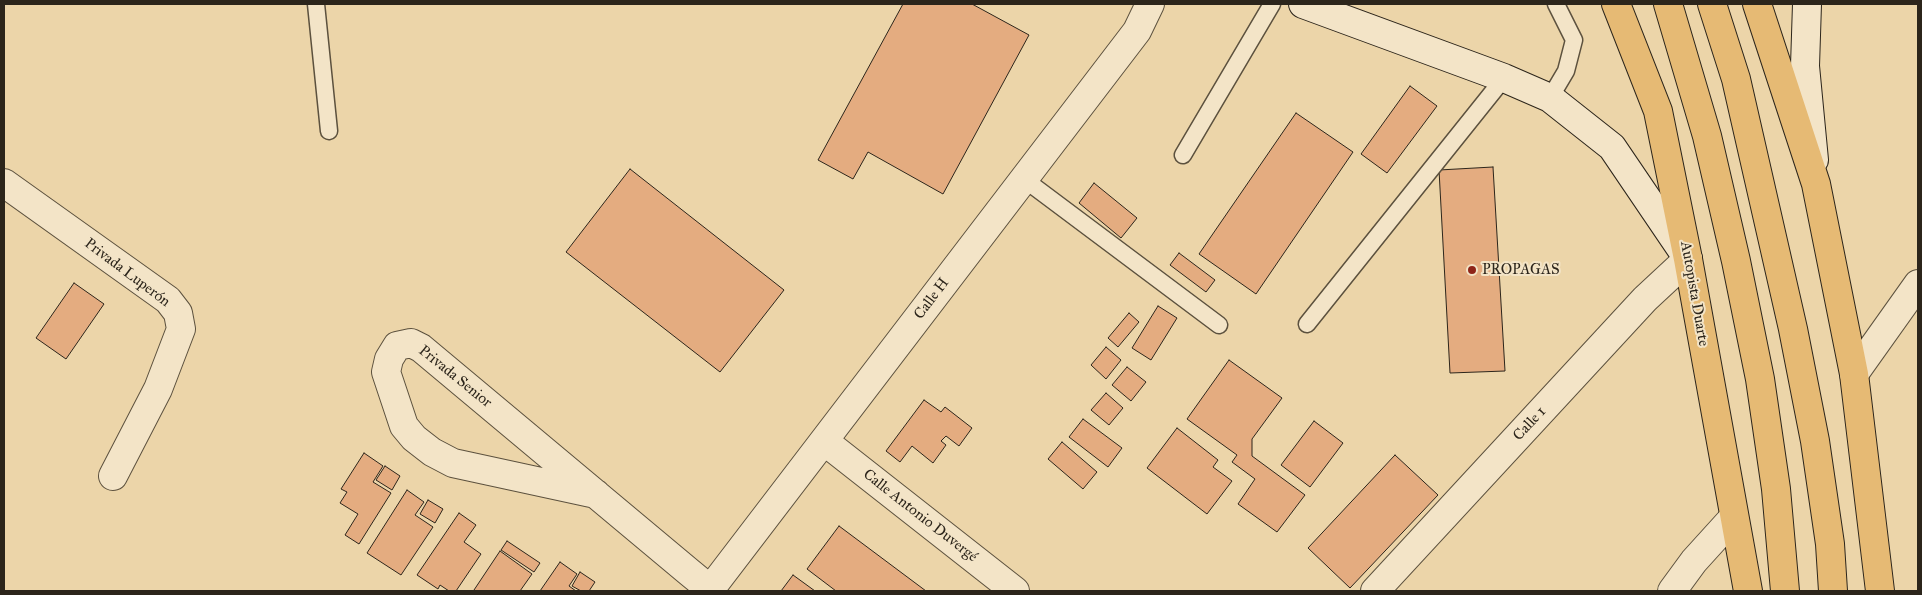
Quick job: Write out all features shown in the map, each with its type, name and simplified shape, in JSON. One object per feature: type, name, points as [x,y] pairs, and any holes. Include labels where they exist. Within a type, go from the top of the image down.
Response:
[{"type":"main road","name":"Autopista Duarte","points":[[1616,4],[1658,111],[1688,259],[1733,518],[1748,591]]},
{"type":"main road","points":[[1668,4],[1707,136],[1738,270],[1760,379],[1776,489],[1785,591]]},
{"type":"main road","points":[[1712,4],[1736,79],[1793,329],[1829,535],[1833,591]]},
{"type":"main road","points":[[1757,4],[1816,184],[1854,374],[1880,591]]},
{"type":"street","name":"Calle H","points":[[710,590],[1137,31],[1150,4]]},
{"type":"street","points":[[1303,4],[1504,78],[1550,98],[1612,147],[1688,259]]},
{"type":"street","points":[[1807,4],[1805,66],[1816,184]]},
{"type":"street","name":"Privada Luperón","points":[[4,183],[168,300],[178,313],[181,329],[158,389],[113,476]]},
{"type":"street","name":"Calle 1","points":[[1375,591],[1645,300],[1688,259]]},
{"type":"street","points":[[1854,374],[1918,284]]},
{"type":"street","name":"Privada Senior","points":[[596,494],[453,463],[432,452],[414,438],[404,426],[386,372],[389,359],[397,346],[411,343],[421,348],[596,494],[710,590]]},
{"type":"street","name":"Calle Antonio Duvergé","points":[[824,442],[1015,591]]},
{"type":"street","points":[[1672,591],[1694,561],[1733,518]]},
{"type":"lane","points":[[316,4],[329,131]]},
{"type":"lane","points":[[1183,155],[1272,4]]},
{"type":"lane","points":[[1550,98],[1566,71],[1574,40],[1556,4]]},
{"type":"lane","points":[[1307,324],[1504,78]]},
{"type":"lane","points":[[1024,179],[1219,325]]},
{"type":"building","points":[[903,4],[972,4],[1029,35],[943,194],[868,152],[853,179],[818,160]]},
{"type":"building","points":[[1410,86],[1437,106],[1387,173],[1361,154]]},
{"type":"building","points":[[1296,113],[1353,152],[1256,294],[1199,254]]},
{"type":"building","name":"PROPAGAS","points":[[1493,167],[1505,371],[1450,373],[1439,170]]},
{"type":"building","points":[[630,169],[784,290],[720,372],[566,252]]},
{"type":"building","points":[[1094,183],[1137,218],[1121,238],[1079,203]]},
{"type":"building","points":[[1179,253],[1215,280],[1206,292],[1170,265]]},
{"type":"building","points":[[74,283],[104,304],[66,359],[36,338]]},
{"type":"building","points":[[1158,306],[1177,318],[1151,360],[1132,348]]},
{"type":"building","points":[[1129,313],[1139,322],[1118,347],[1108,338]]},
{"type":"building","points":[[1106,347],[1121,360],[1106,379],[1091,365]]},
{"type":"building","points":[[1229,360],[1282,398],[1252,439],[1252,456],[1305,495],[1277,532],[1238,504],[1255,479],[1232,462],[1237,455],[1187,419]]},
{"type":"building","points":[[1127,367],[1146,382],[1131,401],[1112,385]]},
{"type":"building","points":[[1106,393],[1123,408],[1109,425],[1091,410]]},
{"type":"building","points":[[924,400],[941,412],[945,407],[972,428],[959,446],[946,436],[941,441],[946,445],[933,463],[912,446],[900,462],[886,451]]},
{"type":"building","points":[[1083,419],[1122,448],[1108,467],[1069,437]]},
{"type":"building","points":[[1314,421],[1343,443],[1310,487],[1281,465]]},
{"type":"building","points":[[1177,428],[1218,460],[1213,467],[1232,481],[1207,514],[1147,468]]},
{"type":"building","points":[[1062,442],[1097,472],[1083,489],[1048,459]]},
{"type":"building","points":[[364,453],[383,466],[373,482],[391,493],[359,544],[345,535],[358,514],[340,503],[347,492],[341,489]]},
{"type":"building","points":[[1395,455],[1438,495],[1350,588],[1308,548]]},
{"type":"building","points":[[385,466],[400,476],[392,490],[376,480]]},
{"type":"building","points":[[407,490],[424,502],[415,515],[433,527],[401,575],[367,553]]},
{"type":"building","points":[[428,500],[443,509],[435,523],[420,514]]},
{"type":"building","points":[[459,513],[476,525],[464,542],[481,554],[456,591],[449,591],[440,585],[438,589],[417,575]]},
{"type":"building","points":[[839,526],[926,591],[836,591],[807,569]]},
{"type":"building","points":[[507,541],[540,563],[534,572],[501,550]]},
{"type":"building","points":[[500,551],[532,574],[520,591],[474,590]]},
{"type":"building","points":[[560,562],[577,574],[569,586],[576,591],[540,591]]},
{"type":"building","points":[[580,572],[595,582],[589,591],[581,591],[572,586]]},
{"type":"building","points":[[793,575],[815,591],[781,591]]},
{"type":"place","name":"PROPAGAS","points":[[1472,270]]}]
